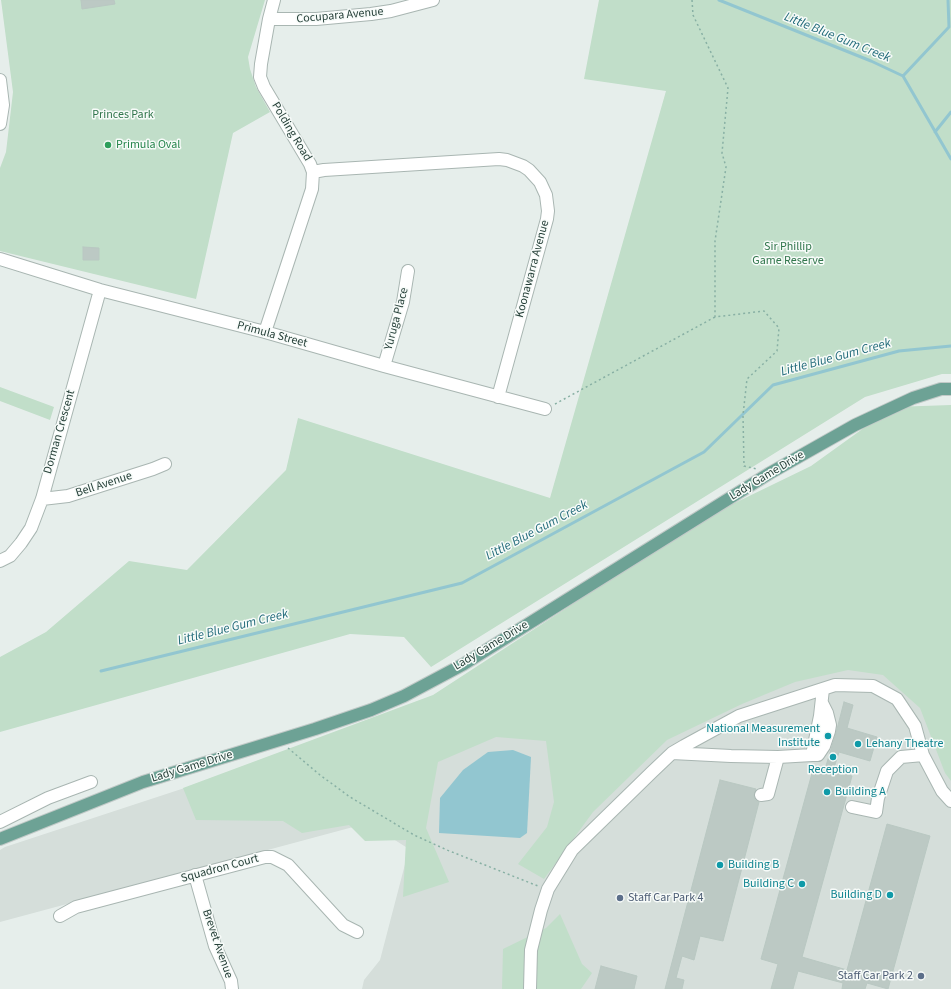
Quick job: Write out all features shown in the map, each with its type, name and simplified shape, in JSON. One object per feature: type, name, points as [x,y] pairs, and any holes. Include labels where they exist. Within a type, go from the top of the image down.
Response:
[{"type":"main road","name":"Lady Game Drive","points":[[0,839],[143,782],[371,710],[404,696],[464,664],[770,473],[855,425],[913,398],[941,390],[951,389]]},
{"type":"street","name":"Polding Road","points":[[265,332],[312,189],[314,172],[264,88],[260,77],[269,19],[274,0]]},
{"type":"street","name":"Cocupara Avenue","points":[[269,19],[316,19],[371,14],[391,11],[433,0]]},
{"type":"street","points":[[0,80],[3,105],[0,124]]},
{"type":"street","name":"Koonawarra Avenue","points":[[314,172],[324,170],[499,159],[507,160],[523,166],[540,182],[548,203],[547,219],[498,397]]},
{"type":"street","name":"Primula Street","points":[[0,259],[100,290],[265,332],[384,366],[545,409]]},
{"type":"street","name":"Yuruga Place","points":[[384,366],[403,302],[408,271]]},
{"type":"street","name":"Dorman Crescent","points":[[0,561],[10,556],[21,543],[31,528],[42,499],[100,290]]},
{"type":"street","name":"Bell Avenue","points":[[42,499],[68,496],[165,464]]},
{"type":"street","points":[[530,989],[531,950],[541,910],[548,889],[572,850],[672,753],[739,716],[835,685],[873,686],[897,699],[915,726],[923,755],[942,791],[951,801]]},
{"type":"street","points":[[672,753],[778,757],[812,755],[823,689]]},
{"type":"street","points":[[852,807],[876,812],[878,798],[887,771],[901,757],[923,755]]},
{"type":"street","points":[[761,795],[768,794],[778,757]]},
{"type":"street","points":[[0,822],[48,798],[91,782]]},
{"type":"street","name":"Squadron Court","points":[[60,916],[76,908],[265,857],[272,858],[288,866],[343,925],[357,932]]},
{"type":"street","name":"Brevet Avenue","points":[[195,875],[215,946],[232,989]]},
{"type":"path","points":[[692,0],[692,15],[728,88],[722,153],[726,167],[715,241],[715,317]]},
{"type":"path","points":[[545,409],[715,317],[764,312],[779,328],[777,351],[747,379],[743,415],[744,466],[770,473]]},
{"type":"path","points":[[279,740],[320,775],[350,797],[414,835],[447,850],[548,889]]},
{"type":"shaded area","name":"National Measurement Institute","points":[[951,632],[951,989],[362,989],[364,980],[380,960],[409,849],[368,823],[0,922],[0,850],[5,847],[218,777]]},
{"type":"green space","name":"Princes Park","points":[[1,0],[265,0],[248,57],[256,87],[270,112],[233,133],[196,299],[0,251],[0,168],[6,152],[13,92]]},
{"type":"green space","name":"Sir Phillip Game Reserve","points":[[599,0],[951,0],[951,374],[942,374],[865,397],[431,667],[404,637],[350,634],[0,732],[0,657],[46,632],[129,561],[187,570],[286,470],[298,418],[550,498],[666,91],[584,79]]},
{"type":"green space","points":[[0,387],[54,407],[50,420],[0,401]]},
{"type":"green space","points":[[951,405],[951,781],[945,773],[920,708],[883,675],[848,670],[795,682],[742,704],[667,740],[593,812],[544,879],[518,864],[547,827],[554,802],[546,741],[496,737],[438,762],[426,828],[449,882],[403,897],[406,840],[365,841],[349,825],[302,833],[283,821],[196,820],[183,788],[433,695],[708,516],[811,466],[893,407]]},
{"type":"green space","points":[[560,914],[582,964],[592,973],[581,989],[502,989],[503,949],[546,928]]},
{"type":"water","points":[[513,750],[531,757],[527,833],[520,838],[439,833],[440,798],[463,770],[488,752]]},
{"type":"building","points":[[81,0],[114,0],[115,4],[82,9]]},
{"type":"building","points":[[83,247],[99,248],[99,260],[83,260]]},
{"type":"building","points":[[844,702],[853,705],[847,728],[877,737],[870,761],[839,752],[833,771],[852,776],[802,957],[847,970],[887,824],[930,836],[888,989],[867,983],[865,989],[842,989],[843,983],[798,971],[793,989],[771,989],[778,964],[761,959],[814,766],[825,769]]},
{"type":"building","name":"Building B","points":[[720,780],[756,789],[754,796],[755,800],[759,802],[723,941],[700,936],[694,960],[682,956],[676,978],[684,980],[682,989],[665,989]]},
{"type":"building","points":[[601,966],[637,976],[634,989],[595,989]]},
{"type":"waterway","name":"Little Blue Gum Creek","points":[[719,0],[871,61],[903,76]]},
{"type":"waterway","name":"Little Blue Gum Creek","points":[[948,0],[949,27],[903,76],[951,159]]},
{"type":"waterway","points":[[935,132],[951,112]]},
{"type":"waterway","name":"Little Blue Gum Creek","points":[[101,671],[462,583],[704,452],[773,385],[899,351],[951,346]]},
{"type":"place","name":"Primula Oval","points":[[108,145]]},
{"type":"place","name":"National Measurement Institute","points":[[828,736]]},
{"type":"place","name":"Lehany Theatre","points":[[858,744]]},
{"type":"place","name":"Reception","points":[[833,757]]},
{"type":"place","name":"Building A","points":[[827,792]]},
{"type":"place","name":"Building B","points":[[720,865]]},
{"type":"place","name":"Building C","points":[[802,884]]},
{"type":"place","name":"Building D","points":[[890,895]]},
{"type":"place","name":"Staff Car Park 4","points":[[620,898]]},
{"type":"place","name":"Staff Car Park 2","points":[[921,976]]}]
